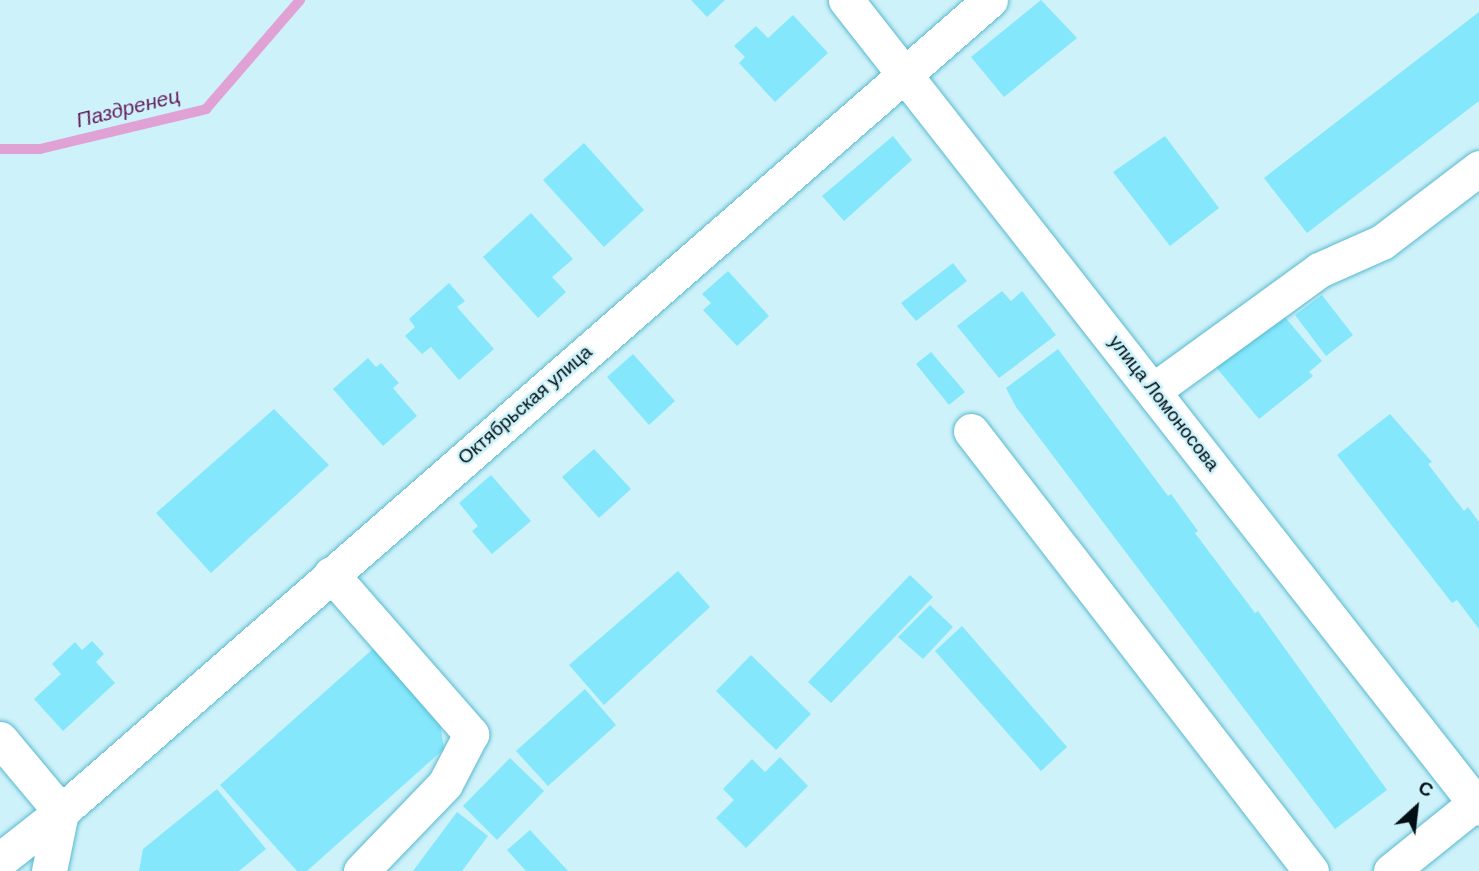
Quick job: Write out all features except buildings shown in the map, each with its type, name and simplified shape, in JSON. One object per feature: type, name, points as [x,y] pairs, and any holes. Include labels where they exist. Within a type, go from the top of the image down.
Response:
[{"type":"street","name":"улица Ломоносова","points":[[846,0],[907,72],[1478,804]]},
{"type":"street","name":"Октябрьская улица","points":[[0,860],[61,812],[331,573],[990,0]]},
{"type":"street","points":[[1154,390],[1319,270],[1382,242],[1479,168]]},
{"type":"street","points":[[971,431],[1311,871]]},
{"type":"street","points":[[331,573],[471,734],[445,785],[360,871]]},
{"type":"street","points":[[0,739],[61,812],[49,871]]},
{"type":"street","points":[[1391,871],[1478,804]]},
{"type":"waterway","name":"Паздренец","points":[[0,149],[40,149],[206,109],[300,0]]}]
